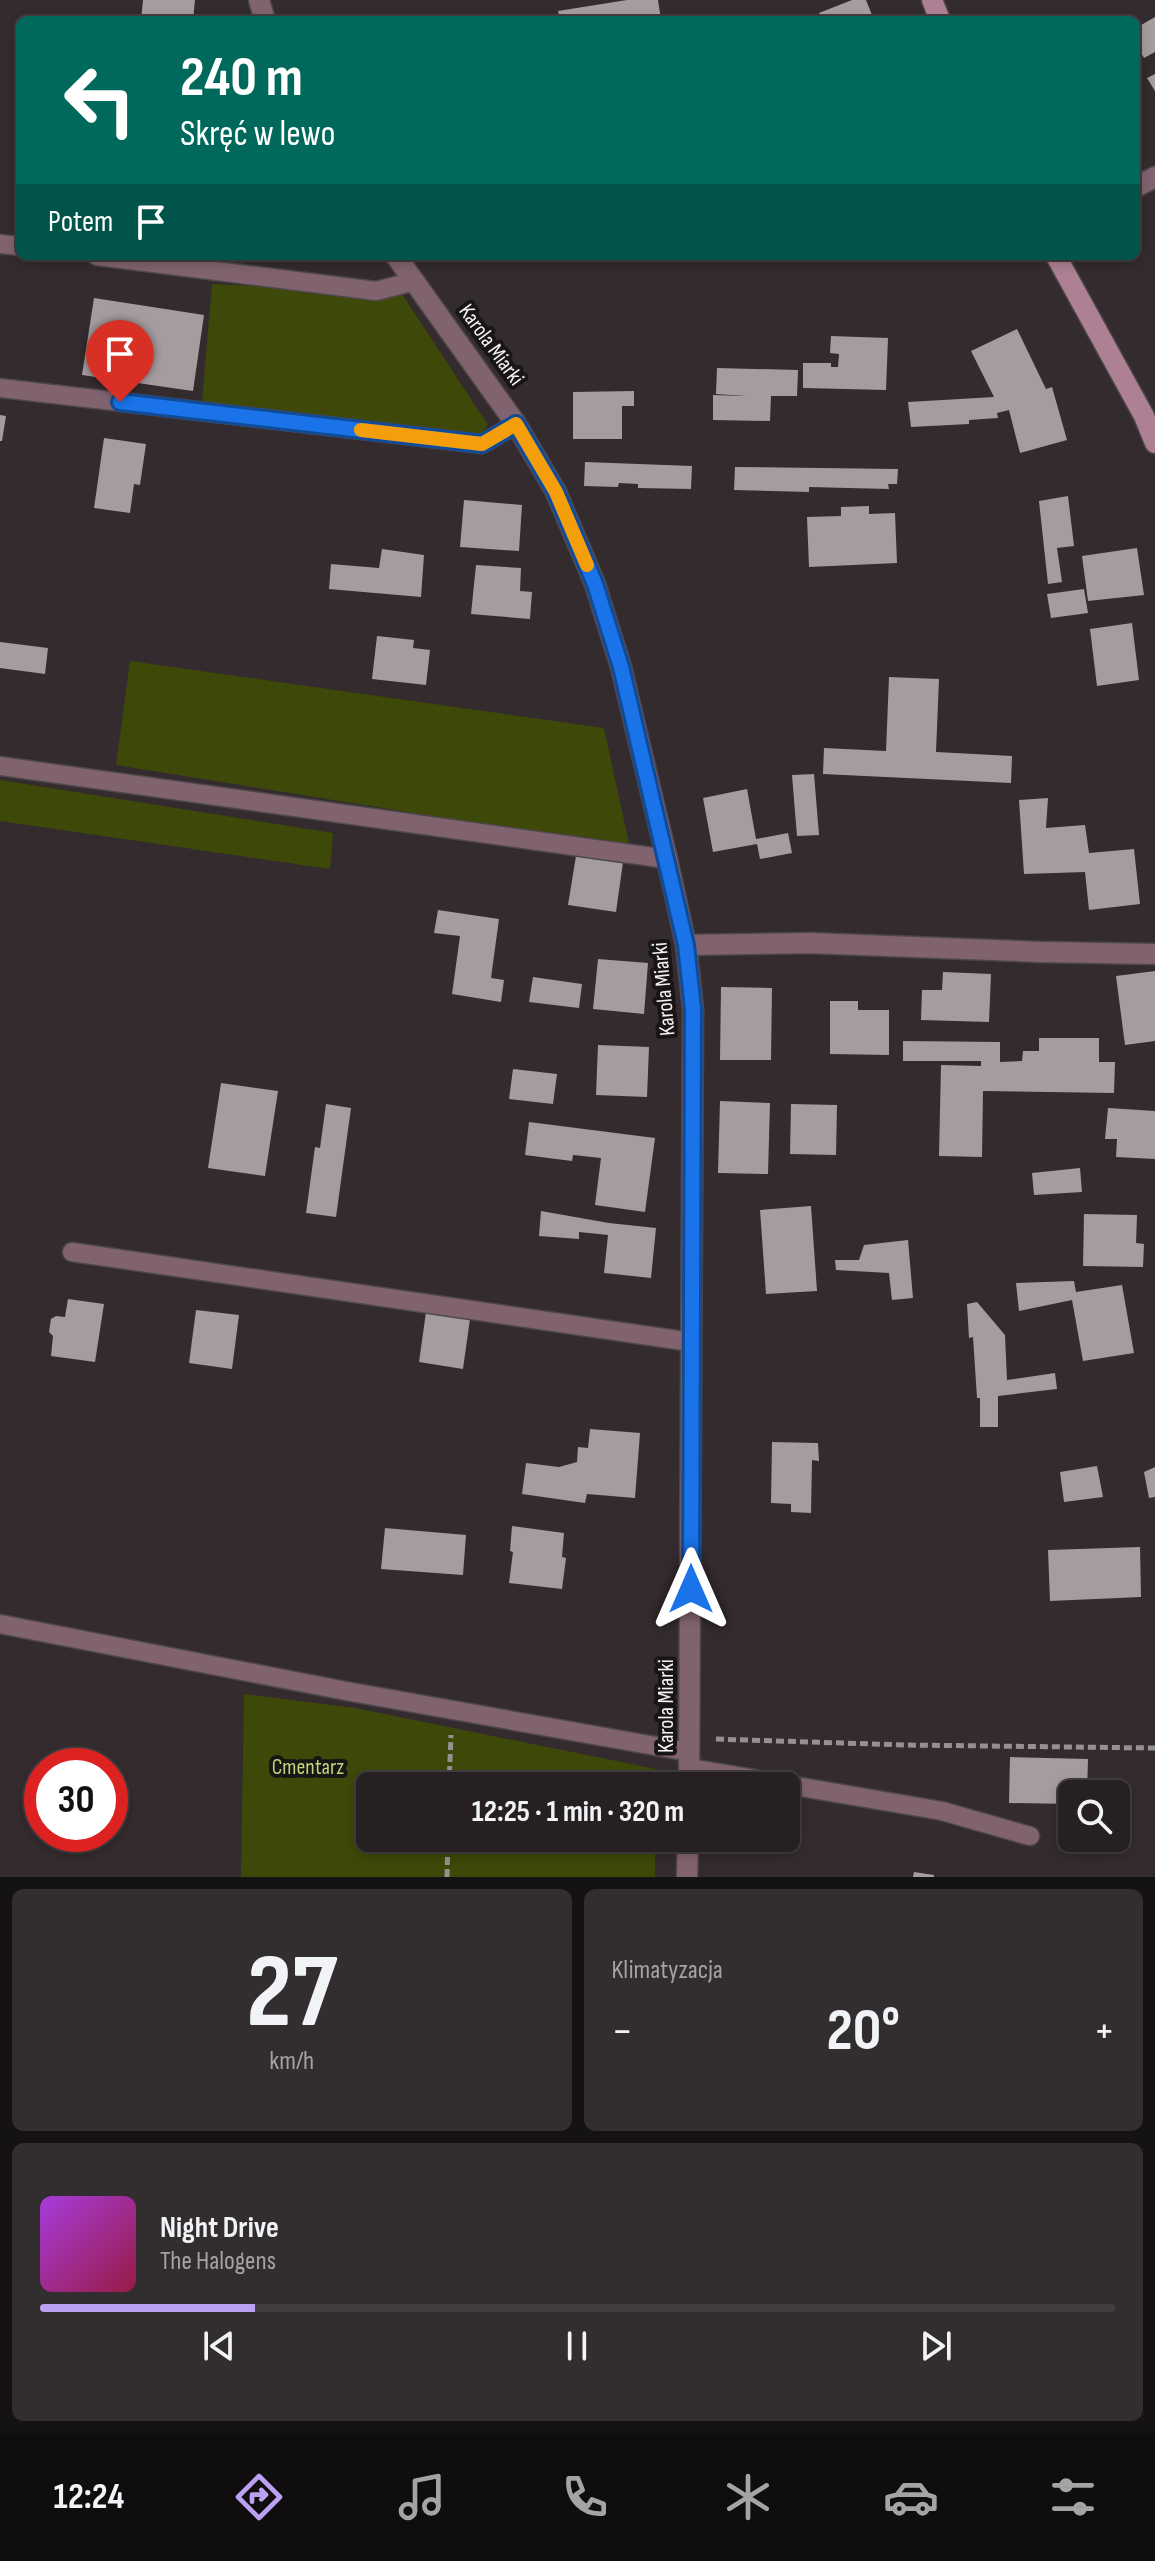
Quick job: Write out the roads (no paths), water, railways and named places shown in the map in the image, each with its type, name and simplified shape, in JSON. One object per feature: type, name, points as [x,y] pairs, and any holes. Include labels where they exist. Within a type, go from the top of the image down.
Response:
[{"type":"main road","points":[[1058,260],[1144,416],[1155,443]]},
{"type":"street","name":"Karola Miarki","points":[[399,260],[516,424],[556,492],[595,584],[621,667],[686,945],[693,1009],[689,1761]]},
{"type":"street","points":[[686,945],[810,943],[1155,954]]},
{"type":"street","points":[[687,1877],[688,1852]]},
{"type":"lane","points":[[129,260],[376,291],[415,281]]},
{"type":"lane","points":[[0,388],[482,444],[516,424]]},
{"type":"lane","points":[[0,766],[667,859]]},
{"type":"lane","points":[[72,1252],[691,1342]]},
{"type":"lane","points":[[0,1624],[942,1811],[1030,1836]]},
{"type":"park label","name":"Cmentarz","points":[[308,1767]]}]
